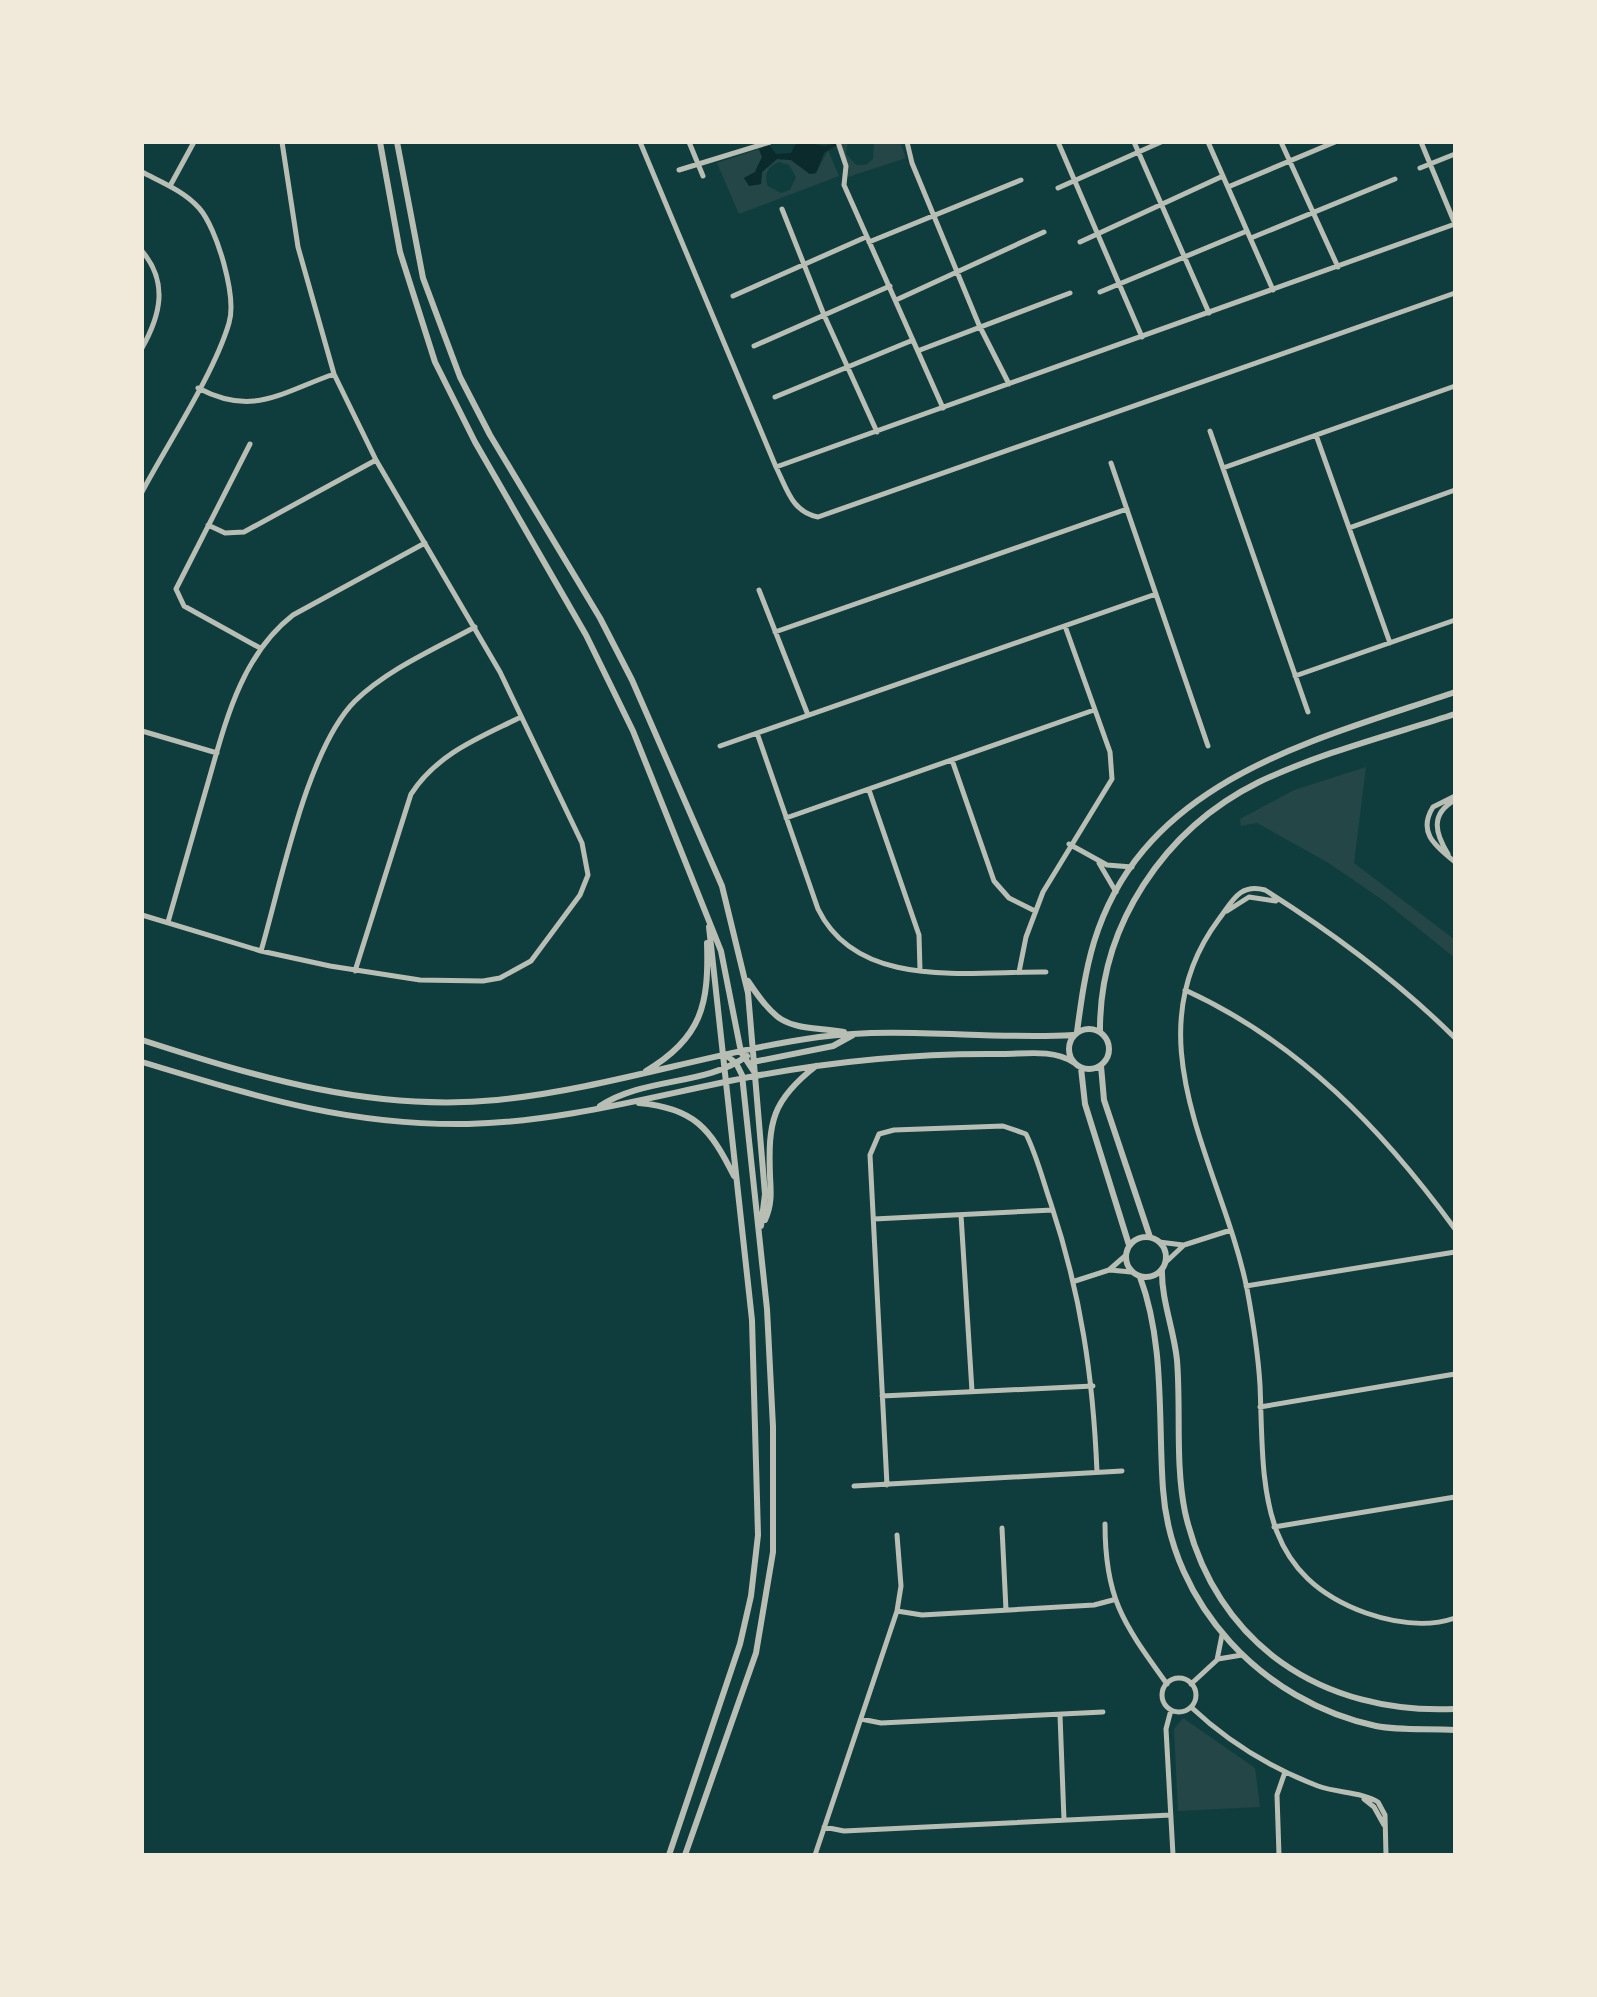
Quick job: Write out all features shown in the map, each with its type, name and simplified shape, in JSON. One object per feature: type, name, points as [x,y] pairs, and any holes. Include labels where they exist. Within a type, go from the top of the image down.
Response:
[{"type":"street","points":[[170,186],[194,142]]},
{"type":"street","points":[[142,915],[261,951],[355,971],[420,980],[500,978],[531,961],[580,895],[588,875],[586,854],[521,717],[475,627],[376,460],[334,374],[298,247],[282,142]]},
{"type":"street","points":[[380,142],[400,252],[435,362],[467,429],[604,670],[670,818],[708,924],[721,951],[744,1058],[757,1076]]},
{"type":"street","points":[[397,142],[423,278],[460,377],[490,435],[600,618],[632,680],[722,886],[746,978],[756,1061],[765,1194],[761,1226]]},
{"type":"street","points":[[640,142],[776,467],[795,507],[805,514],[818,517],[1455,293]]},
{"type":"street","points":[[689,142],[703,176]]},
{"type":"street","points":[[838,142],[844,160],[844,185],[920,350],[943,408]]},
{"type":"street","points":[[907,142],[912,163],[979,325],[1009,384]]},
{"type":"street","points":[[1058,142],[1142,337]]},
{"type":"street","points":[[1134,142],[1209,313]]},
{"type":"street","points":[[1058,188],[1161,142]]},
{"type":"street","points":[[1208,142],[1273,290]]},
{"type":"street","points":[[1281,142],[1338,267]]},
{"type":"street","points":[[1228,187],[1335,142]]},
{"type":"street","points":[[776,467],[1455,224],[1421,142]]},
{"type":"street","points":[[679,170],[766,143],[767,152]]},
{"type":"street","points":[[1420,168],[1455,154]]},
{"type":"street","points":[[142,172],[170,186],[198,207],[208,222],[229,293],[230,322],[142,492]]},
{"type":"street","points":[[1080,242],[1223,176]]},
{"type":"street","points":[[1251,238],[1395,179]]},
{"type":"street","points":[[733,296],[868,239],[936,216],[1021,180]]},
{"type":"street","points":[[782,209],[824,315],[877,432]]},
{"type":"street","points":[[1100,292],[1247,231]]},
{"type":"street","points":[[896,300],[1044,232]]},
{"type":"street","points":[[142,251],[153,271],[160,307],[157,322],[142,348]]},
{"type":"street","points":[[754,346],[890,286]]},
{"type":"street","points":[[920,350],[979,325],[1070,293]]},
{"type":"street","points":[[775,397],[913,340]]},
{"type":"street","points":[[198,388],[222,400],[244,404],[334,374]]},
{"type":"street","points":[[1223,468],[1455,386]]},
{"type":"street","points":[[1210,431],[1308,712]]},
{"type":"street","points":[[1316,435],[1390,643]]},
{"type":"street","points":[[250,444],[177,582],[176,595],[184,606],[260,648]]},
{"type":"street","points":[[208,525],[225,533],[244,532],[376,460]]},
{"type":"street","points":[[1111,463],[1208,746]]},
{"type":"street","points":[[1349,528],[1455,490]]},
{"type":"street","points":[[775,632],[1127,509]]},
{"type":"street","points":[[168,922],[233,702],[260,648],[274,629],[293,615],[425,543]]},
{"type":"street","points":[[759,590],[808,715]]},
{"type":"street","points":[[720,746],[1156,594]]},
{"type":"street","points":[[1295,676],[1455,620]]},
{"type":"street","points":[[1019,972],[1035,911],[1069,844],[1112,779],[1110,752],[1065,626]]},
{"type":"street","points":[[261,951],[314,772],[330,733],[371,687],[475,627]]},
{"type":"street","points":[[1073,1062],[1068,1049],[1075,1034],[1094,939],[1132,867],[1187,807],[1231,777],[1313,741],[1455,692]]},
{"type":"street","points":[[786,818],[1094,710]]},
{"type":"street","points":[[1150,1237],[1104,1100],[1101,1066],[1109,1049],[1100,1032],[1101,994],[1120,925],[1156,867],[1189,830],[1258,783],[1455,714]]},
{"type":"street","points":[[355,971],[401,816],[411,794],[428,770],[449,753],[521,717]]},
{"type":"street","points":[[142,731],[217,753]]},
{"type":"street","points":[[757,733],[818,909],[837,937],[860,955],[885,967],[1046,972]]},
{"type":"street","points":[[952,760],[994,881],[1009,898],[1035,911]]},
{"type":"street","points":[[869,790],[919,935],[920,970]]},
{"type":"street","points":[[1453,860],[1436,832],[1436,821],[1441,811],[1455,798]]},
{"type":"street","points":[[1453,860],[1431,842],[1426,824],[1433,807],[1455,798]]},
{"type":"street","points":[[1069,844],[1099,862],[1110,876],[1116,893]]},
{"type":"street","points":[[1099,862],[1132,867]]},
{"type":"street","points":[[1455,1038],[1366,960],[1281,902],[1249,897],[1223,914],[1202,946],[1185,990],[1179,1020],[1182,1074],[1246,1286],[1257,1346],[1262,1478],[1274,1527],[1293,1560],[1337,1600],[1369,1614],[1402,1623],[1437,1623],[1455,1618]]},
{"type":"street","points":[[669,1855],[733,1667],[755,1571],[758,1508],[754,1339],[736,1179],[729,1082],[708,924]]},
{"type":"street","points":[[640,1074],[675,1050],[698,1020],[709,983],[708,924]]},
{"type":"street","points":[[746,978],[766,1005],[792,1025],[853,1035]]},
{"type":"street","points":[[1185,990],[1239,1017],[1337,1091],[1390,1143],[1455,1229]]},
{"type":"street","points":[[729,1082],[738,1065],[754,1049],[853,1035],[1075,1034],[1091,1028],[1100,1032]]},
{"type":"street","points":[[142,1040],[299,1087],[387,1101],[498,1100],[725,1056],[756,1061],[833,1046],[853,1035]]},
{"type":"street","points":[[972,1053],[973,1035]]},
{"type":"street","points":[[1004,1036],[1004,1054]]},
{"type":"street","points":[[142,1062],[291,1106],[379,1121],[498,1122],[634,1102],[817,1065],[972,1053],[1053,1054],[1081,1068],[1101,1066]]},
{"type":"street","points":[[685,1855],[756,1653],[771,1577],[773,1427],[761,1226],[742,1079],[738,1065],[725,1056]]},
{"type":"street","points":[[597,1108],[626,1092],[738,1065]]},
{"type":"street","points":[[761,1226],[771,1198],[772,1119],[793,1085],[817,1065]]},
{"type":"street","points":[[1081,1068],[1085,1104],[1129,1245]]},
{"type":"street","points":[[634,1102],[668,1107],[698,1121],[716,1140],[736,1179]]},
{"type":"street","points":[[887,1485],[870,1155],[879,1134],[894,1130],[1003,1126],[1023,1130],[1075,1281],[1093,1386],[1097,1472]]},
{"type":"street","points":[[874,1219],[1053,1210]]},
{"type":"street","points":[[961,1215],[972,1391]]},
{"type":"street","points":[[1109,1270],[1125,1256],[1129,1245],[1141,1237],[1184,1245],[1231,1230]]},
{"type":"street","points":[[1159,1242],[1177,1359],[1185,1510],[1198,1557],[1218,1597],[1272,1654],[1328,1689],[1350,1699],[1408,1711],[1455,1709]]},
{"type":"street","points":[[1075,1281],[1109,1270],[1152,1277],[1184,1245]]},
{"type":"street","points":[[1246,1286],[1455,1252]]},
{"type":"street","points":[[1125,1256],[1131,1272]]},
{"type":"street","points":[[1140,1277],[1157,1360],[1163,1492],[1171,1537],[1188,1584],[1222,1635],[1242,1655],[1312,1704],[1343,1717],[1397,1729],[1455,1730]]},
{"type":"street","points":[[1260,1407],[1455,1374]]},
{"type":"street","points":[[882,1396],[1093,1386]]},
{"type":"street","points":[[854,1486],[1122,1471]]},
{"type":"street","points":[[1274,1527],[1455,1497]]},
{"type":"street","points":[[1105,1524],[1105,1559],[1113,1600],[1167,1684]]},
{"type":"street","points":[[1002,1528],[1006,1610]]},
{"type":"street","points":[[815,1855],[897,1611],[901,1586],[897,1535]]},
{"type":"street","points":[[897,1611],[917,1615],[1094,1605],[1113,1600]]},
{"type":"street","points":[[1217,1660],[1222,1635]]},
{"type":"street","points":[[1191,1684],[1217,1660],[1242,1655]]},
{"type":"street","points":[[1181,1679],[1191,1684],[1196,1693],[1191,1707],[1181,1712],[1171,1710],[1162,1695],[1167,1684],[1181,1679]]},
{"type":"street","points":[[1191,1707],[1237,1745],[1285,1772],[1323,1788],[1378,1802],[1384,1810],[1386,1855]]},
{"type":"street","points":[[1171,1710],[1166,1724],[1173,1855]]},
{"type":"street","points":[[861,1718],[876,1723],[1103,1712]]},
{"type":"street","points":[[1060,1715],[1064,1820]]},
{"type":"street","points":[[1279,1855],[1277,1795],[1285,1772]]},
{"type":"street","points":[[824,1827],[844,1831],[1171,1815]]},
{"type":"shaded area","points":[[805,142],[824,146],[842,142],[824,153],[816,173],[810,174],[791,160],[777,159],[762,172],[761,184],[749,186],[744,178],[755,172],[762,157],[759,149],[769,145],[776,154],[791,153],[795,145]]},
{"type":"shaded area","points":[[848,142],[846,154],[856,165],[866,165],[873,159],[874,142],[900,142],[906,158],[848,177],[836,147]]},
{"type":"shaded area","points":[[759,149],[762,157],[755,172],[744,178],[750,186],[761,184],[762,172],[777,159],[791,160],[810,174],[816,173],[828,150],[839,176],[739,214],[717,163]],"holes":[[[779,162],[789,165],[796,177],[790,190],[781,193],[768,186],[766,175],[769,168]]]},
{"type":"shaded area","points":[[1366,767],[1354,863],[1455,940],[1455,958],[1384,901],[1327,862],[1257,823],[1241,826],[1240,819],[1294,790]]},
{"type":"shaded area","points":[[1183,1718],[1255,1768],[1260,1807],[1178,1811],[1174,1729]]}]
